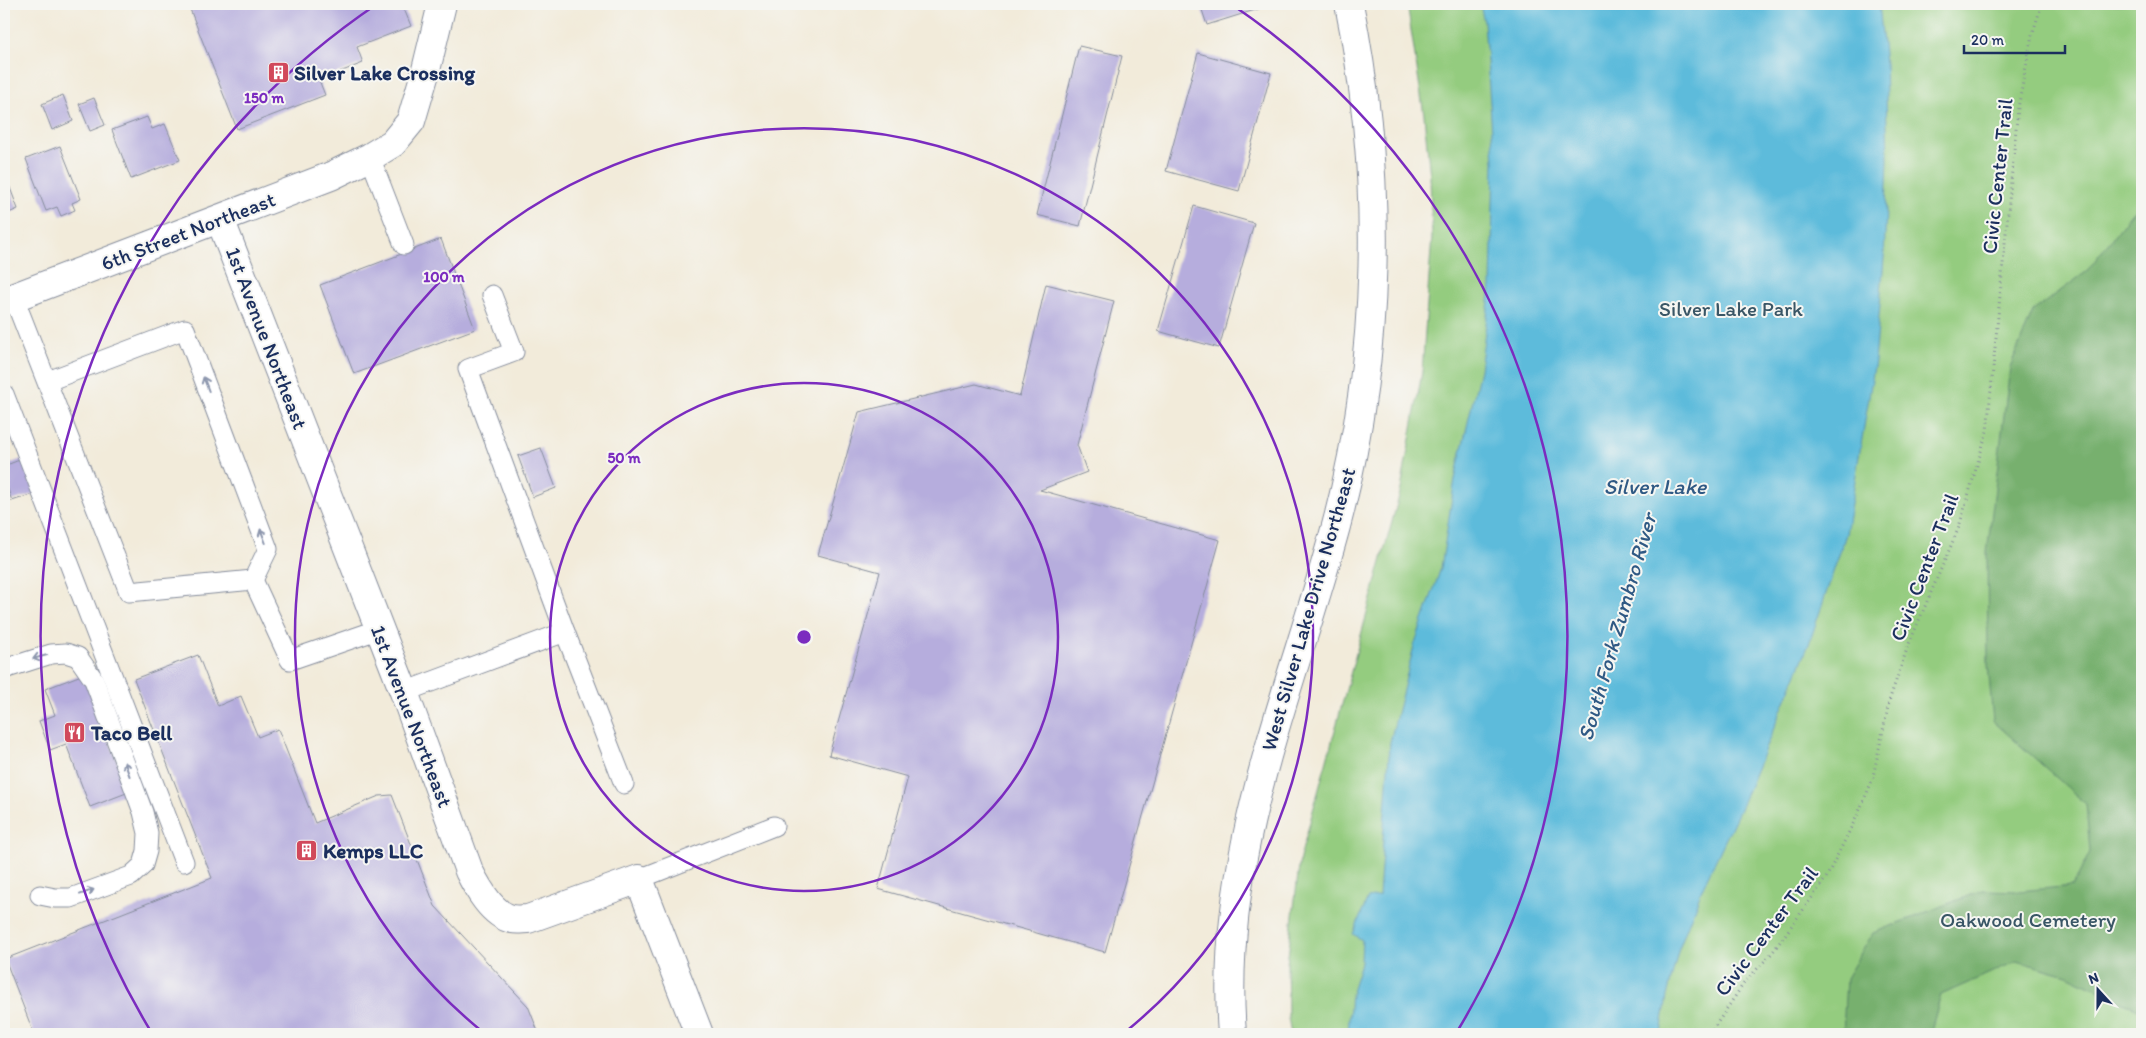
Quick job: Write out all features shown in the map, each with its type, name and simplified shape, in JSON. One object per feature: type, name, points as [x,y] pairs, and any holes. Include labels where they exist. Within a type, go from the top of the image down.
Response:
[{"type":"street","points":[[370,157],[392,143],[411,121],[442,4]]},
{"type":"street","name":"West Silver Lake Drive Northeast","points":[[1232,1034],[1230,955],[1244,846],[1269,749],[1336,526],[1360,416],[1365,378],[1370,332],[1372,278],[1371,178],[1365,108],[1349,4]]},
{"type":"street","name":"6th Street Northeast","points":[[9,299],[331,176],[370,157]]},
{"type":"street","name":"1st Avenue Northeast","points":[[220,218],[380,629],[478,889],[492,907],[511,919],[528,919],[639,879]]},
{"type":"street","points":[[639,879],[700,1034]]},
{"type":"lane","points":[[370,157],[404,245]]},
{"type":"lane","points":[[492,295],[514,352],[468,369],[624,784]]},
{"type":"lane","points":[[9,299],[48,381],[129,592],[253,580]]},
{"type":"lane","points":[[48,381],[185,330],[268,550],[253,580]]},
{"type":"lane","points":[[4,394],[184,862]]},
{"type":"lane","points":[[253,580],[290,660],[380,629]]},
{"type":"lane","points":[[404,692],[566,632]]},
{"type":"lane","points":[[4,669],[51,654],[66,653],[78,657],[94,680],[143,812],[148,833],[147,851],[142,864],[131,876],[71,898],[55,898],[40,895]]},
{"type":"lane","points":[[639,879],[774,826]]},
{"type":"path","name":"Civic Center Trail","points":[[1710,1034],[1744,983],[1772,953],[1826,878],[1858,814],[1872,781],[1890,698],[1908,646],[1960,527],[1987,431],[2018,108],[2032,35],[2042,4]]},
{"type":"green space","name":"Silver Lake Park","points":[[1407,4],[2142,4],[2142,1034],[1291,1034],[1288,1017],[1287,964],[1300,858],[1401,489],[1422,372],[1432,236],[1430,177],[1424,115]]},
{"type":"green space","name":"Oakwood Cemetery","points":[[2142,200],[2142,1011],[2067,975],[2017,961],[1941,995],[1930,1034],[1843,1034],[1846,978],[1873,933],[1983,890],[2019,891],[2073,886],[2090,852],[2086,804],[1993,721],[1988,665],[1987,553],[2010,367],[2033,311],[2086,272]]},
{"type":"water","name":"Silver Lake","points":[[1480,4],[1879,4],[1885,64],[1888,159],[1884,258],[1875,361],[1846,534],[1809,644],[1740,809],[1702,889],[1679,948],[1667,996],[1661,1034],[1348,1034],[1351,994],[1361,963],[1362,940],[1353,934],[1368,898],[1379,896],[1390,742],[1414,646],[1441,568],[1455,479],[1480,370],[1491,286],[1494,162],[1484,22]]},
{"type":"building","name":"Silver Lake Crossing","points":[[188,4],[402,4],[411,26],[357,47],[363,63],[319,80],[325,95],[237,129]]},
{"type":"building","points":[[1200,4],[1274,4],[1207,25]]},
{"type":"building","points":[[1079,46],[1122,56],[1080,226],[1037,215]]},
{"type":"building","points":[[1198,53],[1271,73],[1239,191],[1166,171]]},
{"type":"building","points":[[63,95],[73,121],[52,130],[42,104]]},
{"type":"building","points":[[94,98],[105,125],[90,131],[79,104]]},
{"type":"building","points":[[147,117],[152,129],[165,124],[180,160],[131,179],[112,130]]},
{"type":"building","points":[[60,146],[81,199],[72,203],[75,210],[61,216],[57,207],[46,211],[26,159]]},
{"type":"building","points":[[4,172],[18,209],[4,215]]},
{"type":"building","points":[[1194,206],[1254,223],[1219,348],[1158,331]]},
{"type":"building","points":[[441,239],[475,329],[354,374],[320,285]]},
{"type":"building","points":[[1046,284],[1114,301],[1077,445],[1087,472],[1040,490],[1220,540],[1105,952],[878,889],[908,777],[829,755],[880,572],[818,555],[859,412],[976,384],[1020,396]]},
{"type":"building","points":[[541,448],[556,488],[533,497],[518,456]]},
{"type":"building","points":[[22,459],[36,493],[12,501],[4,478],[4,466]]},
{"type":"building","name":"Kemps LLC","points":[[198,655],[218,706],[241,696],[258,737],[278,729],[315,823],[379,796],[392,795],[435,906],[528,1006],[539,1034],[34,1034],[5,959],[212,878],[134,679]]},
{"type":"building","name":"Taco Bell","points":[[84,674],[129,792],[90,807],[66,744],[50,750],[39,721],[55,715],[45,689]]},
{"type":"place","name":"Silver Lake Crossing","points":[[278,72]]},
{"type":"place","name":"Taco Bell","points":[[75,732]]},
{"type":"place","name":"Kemps LLC","points":[[307,850]]},
{"type":"water label","name":"South Fork Zumbro River","points":[[1617,627]]}]
